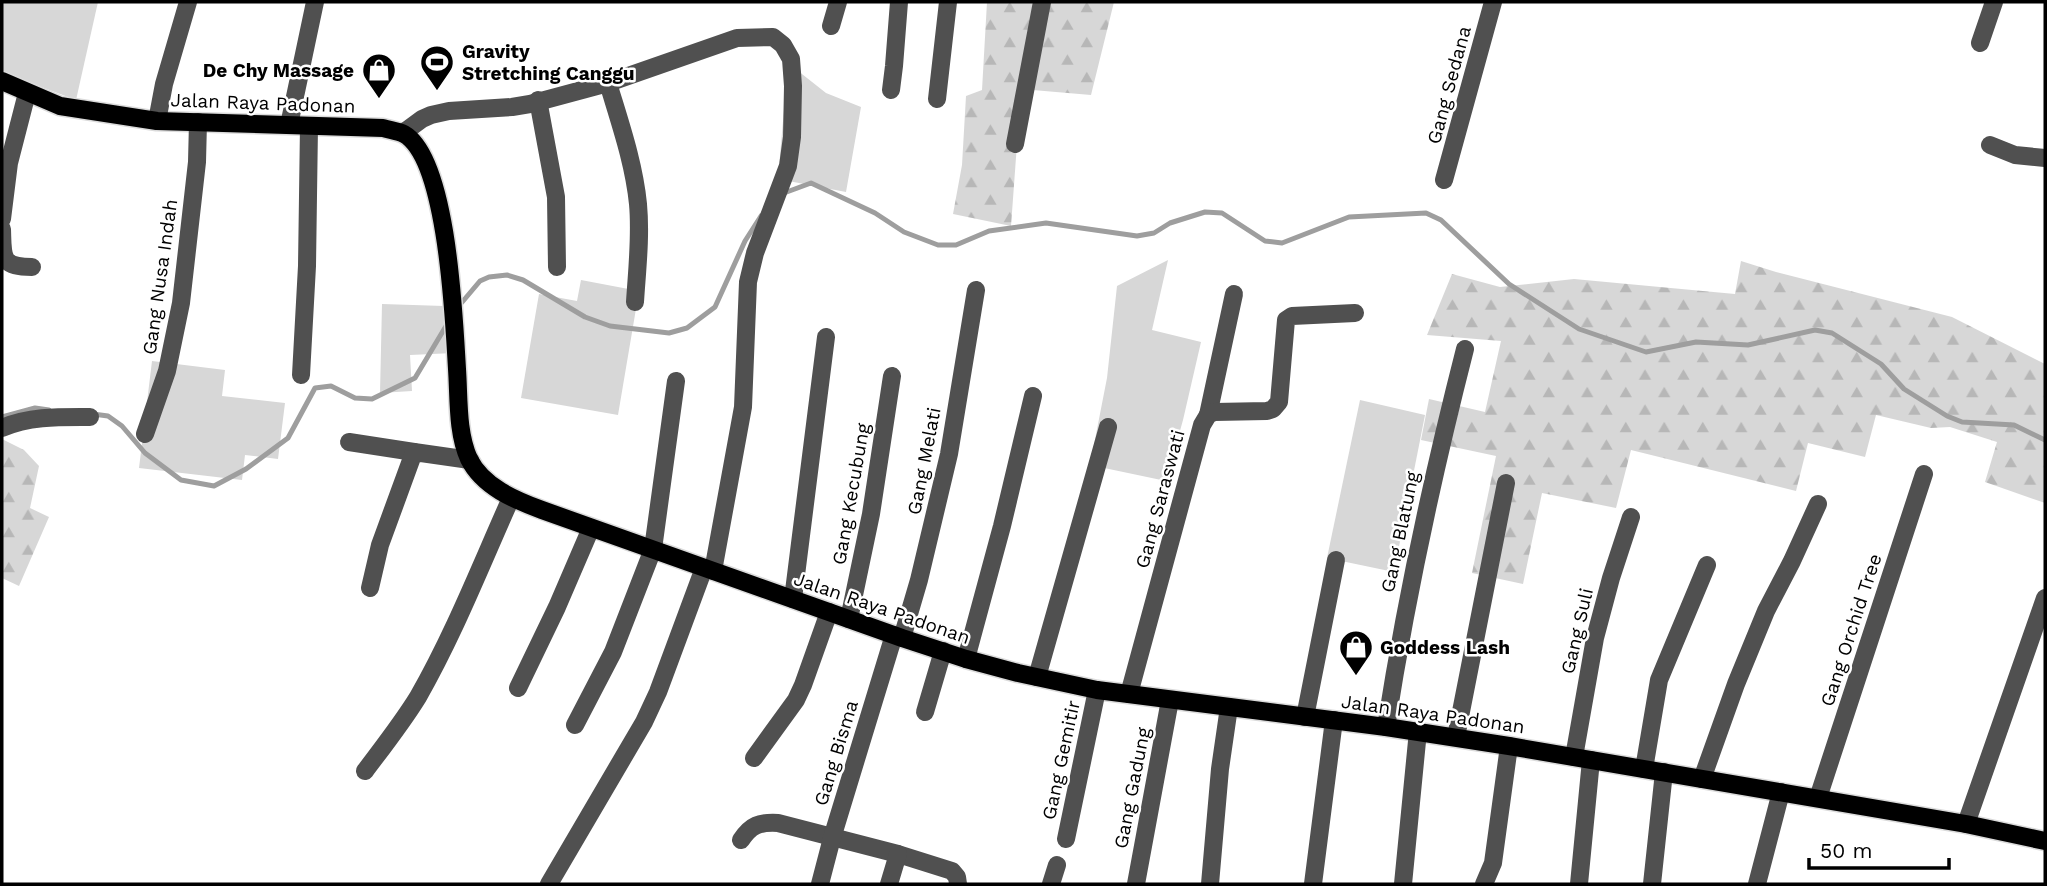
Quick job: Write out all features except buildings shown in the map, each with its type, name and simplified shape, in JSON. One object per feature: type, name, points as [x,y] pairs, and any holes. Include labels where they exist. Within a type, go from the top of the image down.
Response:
[{"type":"main road","name":"Jalan Raya Padonan","points":[[2,82],[60,106],[157,121],[383,128],[403,134],[412,141],[424,160],[437,197],[446,246],[455,327],[461,429],[470,460],[481,476],[511,498],[591,528],[966,659],[1097,690],[1456,737],[1966,824],[2045,841]]},
{"type":"street","points":[[157,121],[164,84],[188,2]]},
{"type":"street","points":[[289,125],[315,2]]},
{"type":"street","points":[[831,26],[838,2]]},
{"type":"street","points":[[891,90],[899,2]]},
{"type":"street","points":[[937,99],[948,2]]},
{"type":"street","points":[[1014,144],[1042,2]]},
{"type":"street","name":"Gang Sedana","points":[[1444,180],[1493,2]]},
{"type":"street","points":[[1980,43],[1994,2]]},
{"type":"street","points":[[403,134],[431,115],[449,111],[512,107],[608,83],[737,38],[773,37],[783,45],[792,60],[793,99],[788,166],[755,253],[748,282],[743,407],[708,569],[644,722],[549,884]]},
{"type":"street","points":[[608,83],[631,160],[638,202],[635,302]]},
{"type":"street","points":[[2,219],[5,162],[27,93]]},
{"type":"street","points":[[538,100],[556,197],[557,267]]},
{"type":"street","name":"Gang Nusa Indah","points":[[145,434],[167,371],[181,303],[197,162],[198,122]]},
{"type":"street","points":[[300,375],[307,256],[309,126]]},
{"type":"street","points":[[1990,145],[2015,155],[2045,158]]},
{"type":"street","points":[[2,229],[6,262],[16,267],[32,267]]},
{"type":"street","name":"Gang Melati","points":[[898,636],[938,505],[976,290]]},
{"type":"street","points":[[1208,415],[1234,294]]},
{"type":"street","name":"Gang Saraswati","points":[[1129,694],[1202,425],[1208,415],[1214,412],[1267,411],[1277,406],[1288,318],[1355,313]]},
{"type":"street","points":[[793,599],[826,337]]},
{"type":"street","name":"Gang Blatung","points":[[1386,727],[1416,551],[1465,349]]},
{"type":"street","name":"Gang Kecubung","points":[[849,619],[871,514],[892,376]]},
{"type":"street","points":[[575,725],[613,652],[653,550],[676,381]]},
{"type":"street","points":[[966,659],[1033,396]]},
{"type":"street","points":[[2,428],[16,422],[48,417],[90,417]]},
{"type":"street","points":[[1037,677],[1108,427]]},
{"type":"street","points":[[349,442],[470,460]]},
{"type":"street","points":[[370,588],[380,545],[414,452]]},
{"type":"street","name":"Gang Orchid Tree","points":[[1818,798],[1924,474]]},
{"type":"street","points":[[1456,737],[1506,483]]},
{"type":"street","points":[[365,771],[417,698],[452,632],[511,498]]},
{"type":"street","points":[[1702,779],[1766,611],[1818,504]]},
{"type":"street","name":"Gang Suli","points":[[1579,884],[1582,758],[1595,638],[1611,578],[1632,517]]},
{"type":"street","points":[[517,688],[557,607],[591,528]]},
{"type":"street","points":[[1304,717],[1336,560]]},
{"type":"street","points":[[1644,769],[1659,680],[1707,565]]},
{"type":"street","points":[[1966,824],[2045,598]]},
{"type":"street","points":[[754,758],[796,700],[829,612]]},
{"type":"street","name":"Gang Bisma","points":[[820,884],[832,838],[898,636]]},
{"type":"street","points":[[925,712],[943,651]]},
{"type":"street","name":"Gang Gemitir","points":[[1066,839],[1097,690]]},
{"type":"street","name":"Gang Gadung","points":[[1136,884],[1170,700]]},
{"type":"street","points":[[1210,884],[1220,769],[1229,708]]},
{"type":"street","points":[[1313,884],[1334,720]]},
{"type":"street","points":[[1403,884],[1418,731]]},
{"type":"street","points":[[1484,884],[1493,863],[1509,746]]},
{"type":"street","points":[[1652,884],[1664,772]]},
{"type":"street","points":[[1757,884],[1781,792]]},
{"type":"street","points":[[741,840],[748,830],[766,822],[778,823],[952,871],[958,884]]},
{"type":"street","points":[[890,884],[898,855]]},
{"type":"street","points":[[1051,884],[1057,865]]},
{"type":"green space","points":[[2,2],[98,2],[76,100],[2,72]]},
{"type":"green space","points":[[987,2],[1114,2],[1091,95],[1021,89],[1011,226],[953,214],[962,165],[966,96],[982,90]]},
{"type":"green space","points":[[788,63],[826,93],[861,107],[846,192],[778,179]]},
{"type":"green space","points":[[1168,260],[1152,330],[1201,342],[1166,481],[1090,465],[1107,378],[1117,286]]},
{"type":"green space","points":[[1741,261],[1952,317],[2045,364],[2045,503],[1985,482],[1997,442],[1950,427],[1931,428],[1876,415],[1865,457],[1808,443],[1796,491],[1631,450],[1616,508],[1542,493],[1523,584],[1472,573],[1496,456],[1421,440],[1429,399],[1485,412],[1501,341],[1427,335],[1452,274],[1500,287],[1574,279],[1735,294]]},
{"type":"green space","points":[[581,280],[639,291],[618,415],[521,398],[539,294],[577,301]]},
{"type":"green space","points":[[382,304],[444,306],[454,353],[410,355],[412,391],[380,393]]},
{"type":"green space","points":[[152,361],[225,370],[222,396],[285,403],[278,459],[245,455],[242,480],[139,468]]},
{"type":"green space","points":[[1360,400],[1425,415],[1394,572],[1327,558]]},
{"type":"green space","points":[[2,439],[24,450],[39,466],[30,508],[49,517],[19,586],[2,578]]},
{"type":"waterway","points":[[784,193],[811,183],[875,213],[904,232],[938,245],[956,245],[989,231],[1046,223],[1137,236],[1154,233],[1170,223],[1205,212],[1222,213],[1265,241],[1282,243],[1349,217],[1426,213],[1441,220],[1509,284],[1579,329],[1646,352],[1696,342],[1748,345],[1815,330],[1832,333],[1881,364],[1904,389],[1947,416],[1962,422],[2014,425],[2045,440]]},
{"type":"waterway","points":[[458,307],[480,281],[507,275],[523,280],[585,317],[610,326],[669,333],[687,328],[715,307],[745,241],[761,216]]},
{"type":"waterway","points":[[93,414],[108,416],[122,426],[145,453],[181,480],[214,486],[246,469],[288,438],[315,388],[331,386],[355,398],[372,399],[415,378],[449,321]]},
{"type":"waterway","points":[[2,417],[35,408],[49,410]]},
{"type":"place","name":"Gravity Stretching Canggu","points":[[437,92]]},
{"type":"place","name":"De Chy Massage","points":[[379,100]]},
{"type":"place","name":"Goddess Lash","points":[[1356,677]]}]
